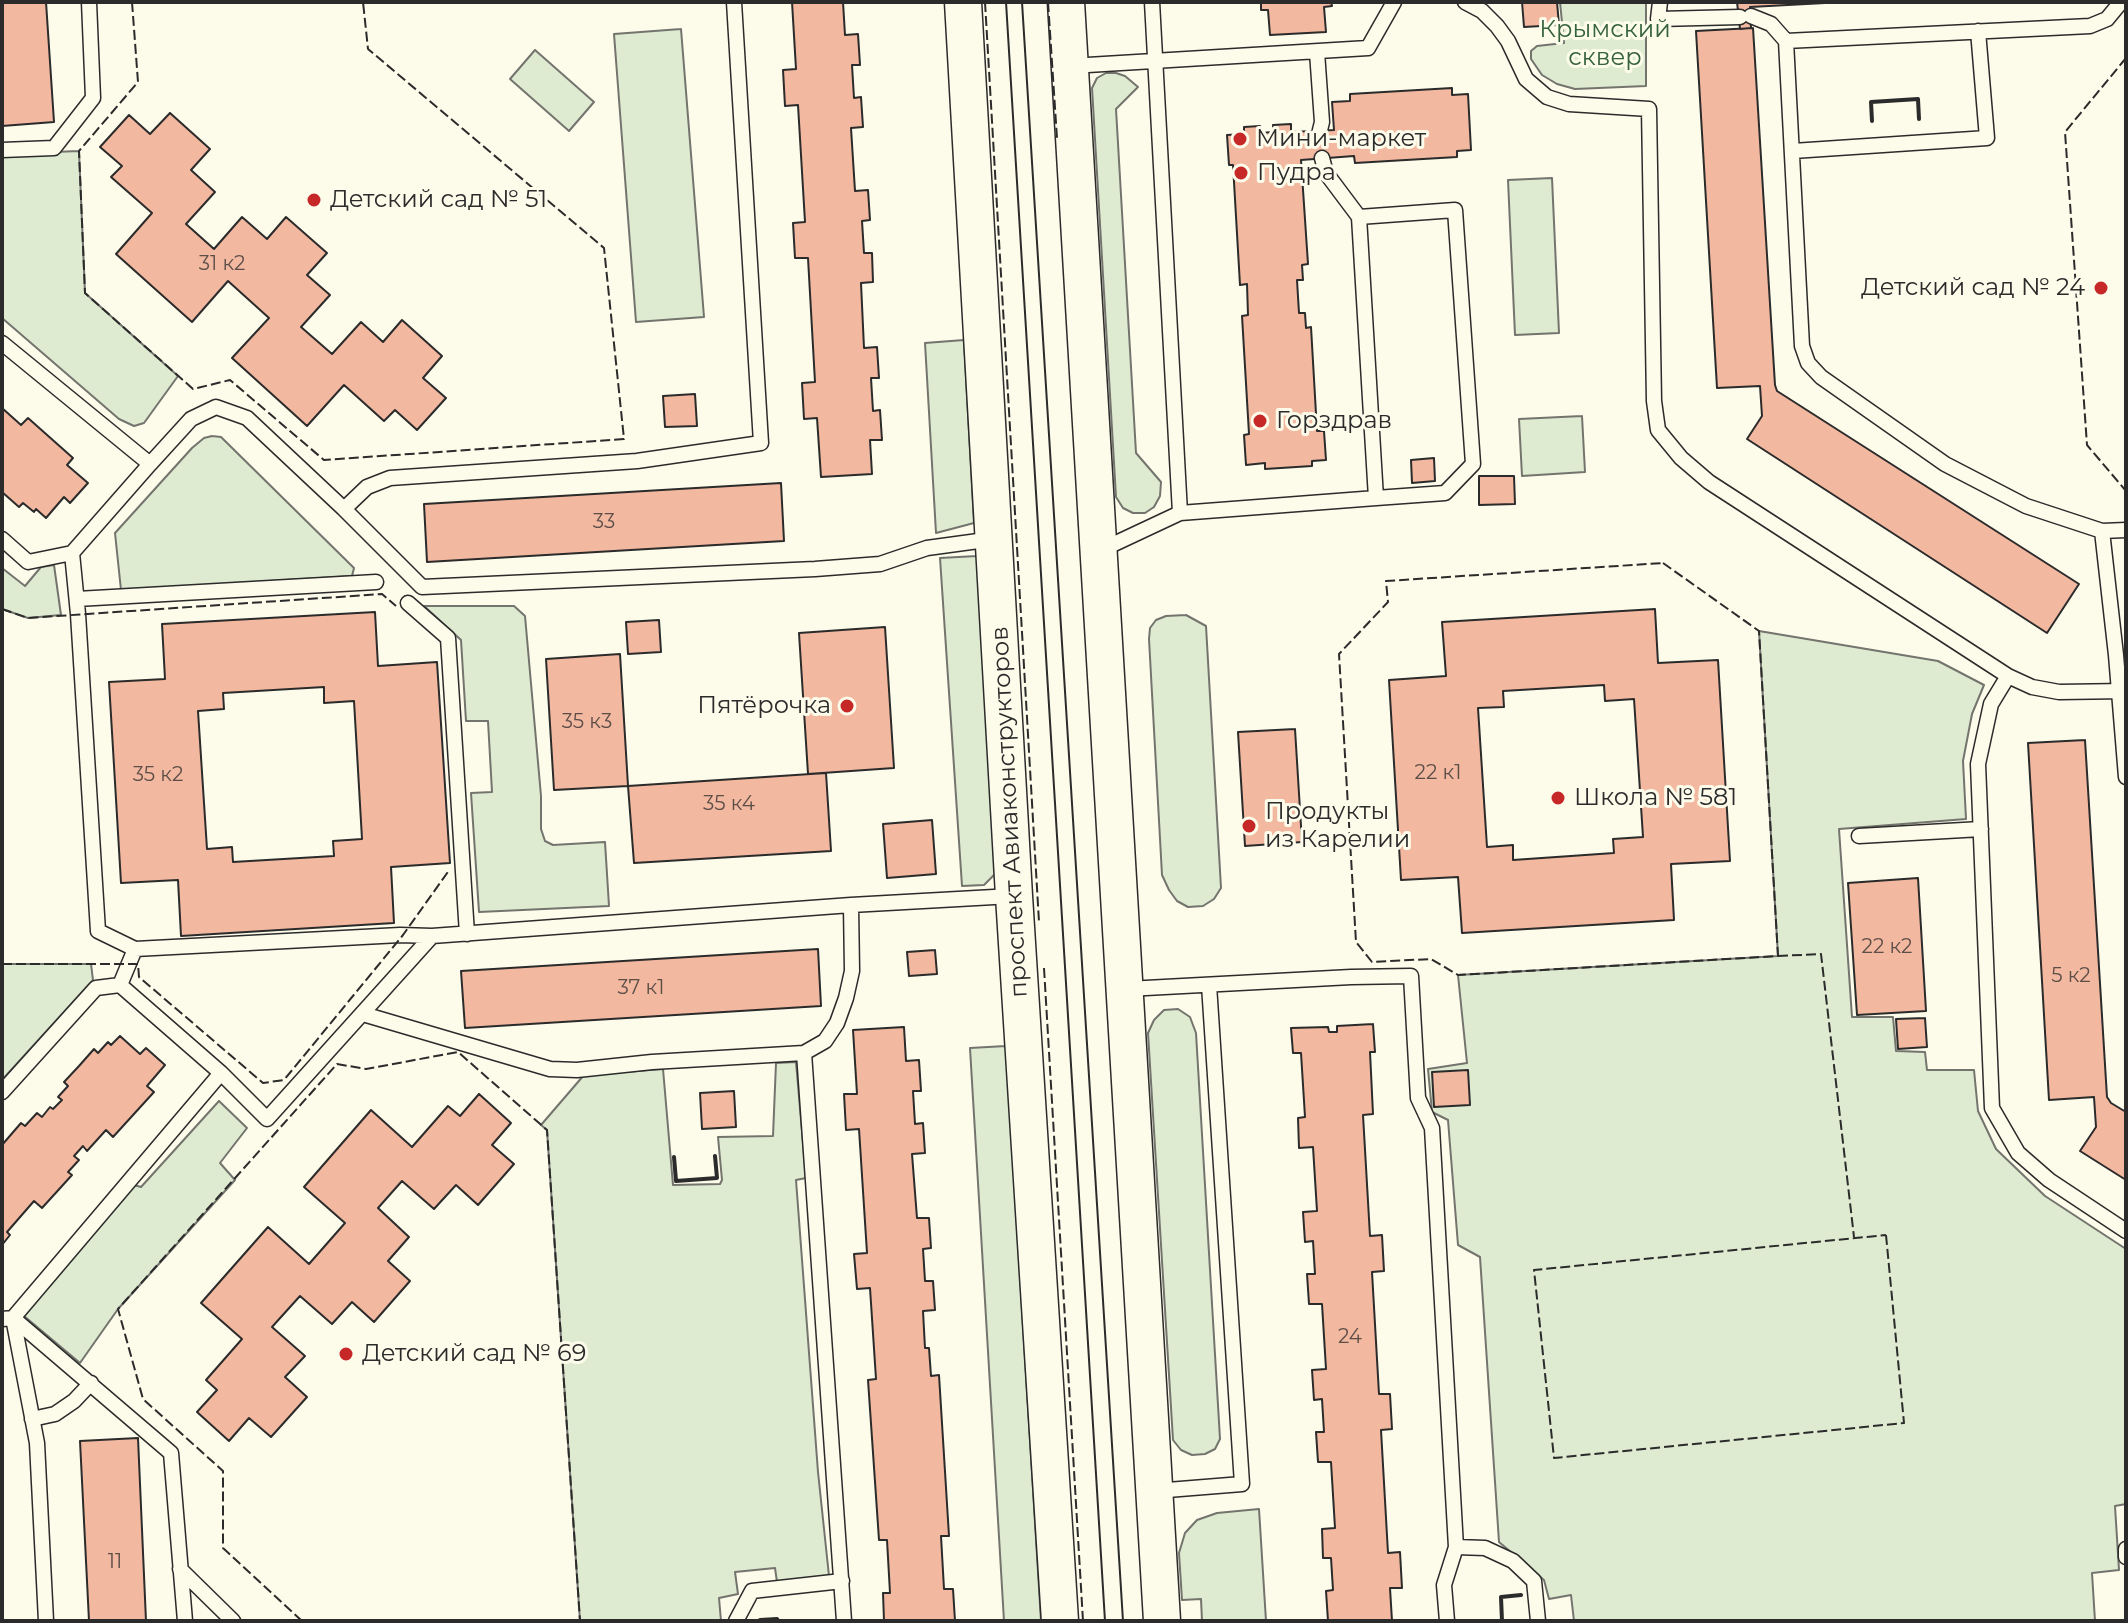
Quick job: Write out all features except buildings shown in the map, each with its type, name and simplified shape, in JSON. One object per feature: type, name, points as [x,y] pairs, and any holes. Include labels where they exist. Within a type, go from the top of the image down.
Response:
[{"type":"street","name":"проспект Авиаконструкторов","points":[[963,2],[1014,896],[1060,1621]]},
{"type":"street","points":[[1066,2],[1162,1621]]},
{"type":"lane","points":[[2,150],[54,148],[93,98],[89,2]]},
{"type":"lane","points":[[344,509],[367,487],[390,478],[637,461],[761,443],[734,2]]},
{"type":"lane","points":[[1152,2],[1180,513]]},
{"type":"lane","points":[[1071,66],[1368,48],[1394,2]]},
{"type":"lane","points":[[1465,2],[1482,11],[1497,26],[1508,41],[1526,79],[1547,97],[1569,104],[1649,109],[1654,401],[1658,430],[1681,458],[1709,482],[2008,676],[2032,687],[2059,692],[2123,691]]},
{"type":"lane","points":[[1660,2],[1658,19],[1745,17],[1771,24],[1786,41],[1802,346],[1808,363],[1821,377],[1945,464],[2026,506],[2102,531],[2126,530]]},
{"type":"lane","points":[[1786,41],[2090,26],[2107,19],[2121,2]]},
{"type":"lane","points":[[1793,151],[1987,138],[1978,31]]},
{"type":"lane","points":[[1317,52],[1320,130]]},
{"type":"lane","points":[[1322,158],[1326,173],[1359,217],[1376,498]]},
{"type":"lane","points":[[1099,552],[1180,513],[1445,493],[1473,464],[1455,210],[1359,217]]},
{"type":"lane","points":[[2,343],[150,464]]},
{"type":"lane","points":[[2,539],[28,562],[72,553],[191,419],[216,407],[247,418],[422,587],[880,564],[927,548],[995,539]]},
{"type":"lane","points":[[2102,531],[2123,691],[2126,777]]},
{"type":"lane","points":[[72,553],[98,931],[135,949],[467,934],[1014,896]]},
{"type":"lane","points":[[77,599],[376,582]]},
{"type":"lane","points":[[408,603],[448,638],[467,934]]},
{"type":"lane","points":[[2008,676],[1991,704],[1978,764],[1992,1108],[2018,1153],[2049,1180],[2126,1231]]},
{"type":"lane","points":[[1859,836],[1981,829]]},
{"type":"lane","points":[[363,1014],[550,1069],[577,1070],[804,1053],[825,1041],[837,1023],[846,998],[852,971],[851,905]]},
{"type":"lane","points":[[2,1092],[96,988],[120,985],[221,1073],[267,1119],[432,936]]},
{"type":"lane","points":[[120,985],[135,949]]},
{"type":"lane","points":[[1125,989],[1411,976],[1418,1098],[1432,1128],[1456,1547],[1444,1585],[1447,1621]]},
{"type":"lane","points":[[1155,1491],[1242,1484],[1209,985]]},
{"type":"lane","points":[[804,1053],[844,1621]]},
{"type":"lane","points":[[566,1084],[577,1070]]},
{"type":"lane","points":[[8,1318],[221,1073]]},
{"type":"lane","points":[[8,1318],[91,1383],[171,1453],[185,1621]]},
{"type":"lane","points":[[8,1318],[37,1443],[46,1621]]},
{"type":"lane","points":[[32,1419],[55,1414],[74,1401],[91,1383]]},
{"type":"lane","points":[[1456,1547],[1485,1548],[1513,1561],[1534,1581],[1538,1621]]},
{"type":"lane","points":[[2126,1549],[2126,1557]]},
{"type":"lane","points":[[180,1569],[233,1621]]},
{"type":"lane","points":[[736,1621],[752,1591],[842,1581]]},
{"type":"green space","name":"Крымский сквер","points":[[1560,2],[1646,2],[1646,86],[1575,89],[1557,84],[1542,75],[1531,59],[1531,51],[1537,46],[1564,43]]},
{"type":"green space","points":[[681,29],[704,317],[636,322],[614,34]]},
{"type":"green space","points":[[535,50],[594,102],[569,131],[510,79]]},
{"type":"green space","points":[[1106,73],[1125,76],[1138,87],[1116,109],[1136,453],[1161,482],[1160,496],[1154,507],[1145,513],[1133,513],[1123,508],[1116,497],[1092,88],[1097,78]]},
{"type":"green space","points":[[79,151],[85,293],[178,376],[144,423],[134,426],[119,419],[2,318],[2,154]]},
{"type":"green space","points":[[1552,178],[1559,333],[1515,335],[1508,180]]},
{"type":"green space","points":[[964,340],[974,523],[936,533],[925,343]]},
{"type":"green space","points":[[1582,416],[1585,472],[1522,476],[1519,419]]},
{"type":"green space","points":[[221,437],[354,568],[352,576],[121,590],[115,533],[192,448],[204,438]]},
{"type":"green space","points":[[977,556],[995,874],[984,885],[962,886],[940,558]]},
{"type":"green space","points":[[54,565],[61,615],[28,618],[2,609],[2,568],[25,586],[41,567]]},
{"type":"green space","points":[[424,606],[514,606],[525,616],[541,796],[541,829],[545,841],[553,845],[605,842],[609,906],[479,912],[471,793],[492,792],[488,721],[466,721],[461,640]]},
{"type":"green space","points":[[1186,615],[1206,626],[1221,888],[1214,899],[1203,906],[1188,907],[1177,901],[1162,875],[1149,639],[1150,628],[1156,620]]},
{"type":"green space","points":[[1759,631],[1938,661],[1984,685],[1972,714],[1963,761],[1966,819],[1839,829],[1852,1017],[1893,1017],[1896,1051],[1925,1052],[1927,1070],[1974,1070],[1978,1111],[1996,1149],[2045,1196],[2126,1249],[2126,1504],[2115,1506],[2119,1570],[2092,1573],[2095,1621],[1574,1621],[1571,1595],[1549,1599],[1544,1580],[1499,1542],[1480,1257],[1458,1245],[1448,1120],[1432,1112],[1428,1069],[1467,1063],[1458,975],[1778,956]]},
{"type":"green space","points":[[2,964],[91,964],[93,980],[2,1080]]},
{"type":"green space","points":[[1178,1009],[1190,1017],[1196,1033],[1220,1439],[1215,1449],[1192,1455],[1181,1450],[1173,1440],[1148,1033],[1154,1020],[1164,1010]]},
{"type":"green space","points":[[1006,1046],[1041,1621],[1004,1621],[970,1048]]},
{"type":"green space","points":[[796,1062],[806,1178],[796,1180],[829,1576],[777,1582],[775,1568],[735,1572],[738,1594],[719,1598],[721,1621],[580,1621],[547,1130],[541,1125],[584,1075],[663,1069],[673,1185],[720,1184],[718,1137],[773,1136],[776,1063]]},
{"type":"green space","points":[[219,1101],[247,1128],[220,1163],[235,1180],[118,1309],[80,1363],[24,1316],[134,1185],[141,1187]]},
{"type":"green space","points":[[1259,1509],[1266,1621],[1202,1621],[1201,1599],[1182,1600],[1179,1553],[1185,1533],[1197,1520],[1217,1513]]},
{"type":"tram line","points":[[1006,2],[1105,1621]]},
{"type":"tram line","points":[[1022,2],[1123,1621]]},
{"type":"fence","points":[[132,2],[138,82],[79,151],[85,293],[193,389],[230,380],[324,460],[624,439],[604,248],[368,49],[363,2]]},
{"type":"fence","points":[[985,2],[1039,922]]},
{"type":"fence","points":[[1048,2],[1057,138]]},
{"type":"fence","points":[[2126,58],[2065,132],[2087,445],[2126,491]]},
{"type":"fence","points":[[1663,563],[1759,631],[1778,956],[1458,975],[1431,959],[1372,962],[1356,942],[1339,654],[1388,602],[1386,581],[1663,563]]},
{"type":"fence","points":[[2,609],[28,618],[382,594],[396,606]]},
{"type":"fence","points":[[2,964],[138,964],[139,977],[263,1083],[284,1080],[403,935],[450,869]]},
{"type":"fence","points":[[1778,956],[1821,954],[1854,1237]]},
{"type":"fence","points":[[1044,968],[1083,1621]]},
{"type":"fence","points":[[302,1621],[223,1548],[223,1471],[143,1399],[118,1309],[337,1064],[366,1069],[458,1052],[547,1130],[580,1621]]},
{"type":"fence","points":[[1886,1235],[1904,1423],[1554,1458],[1534,1270],[1886,1235]]},
{"type":"wall","points":[[1872,121],[1871,102],[1918,99],[1919,119]]},
{"type":"wall","points":[[674,1157],[676,1181],[717,1178],[715,1156]]},
{"type":"wall","points":[[1502,1621],[1501,1597],[1521,1595]]},
{"type":"wall","points":[[760,1620],[778,1621]]},
{"type":"place","name":"Мини-маркет","points":[[1240,139]]},
{"type":"place","name":"Пудра","points":[[1241,173]]},
{"type":"place","name":"Детский сад № 51","points":[[314,200]]},
{"type":"place","name":"Детский сад № 24","points":[[2101,288]]},
{"type":"place","name":"Горздрав","points":[[1260,421]]},
{"type":"place","name":"Пятёрочка","points":[[847,706]]},
{"type":"place","name":"Школа № 581","points":[[1558,798]]},
{"type":"place","name":"Продукты из Карелии","points":[[1249,826]]},
{"type":"place","name":"Детский сад № 69","points":[[346,1354]]}]
